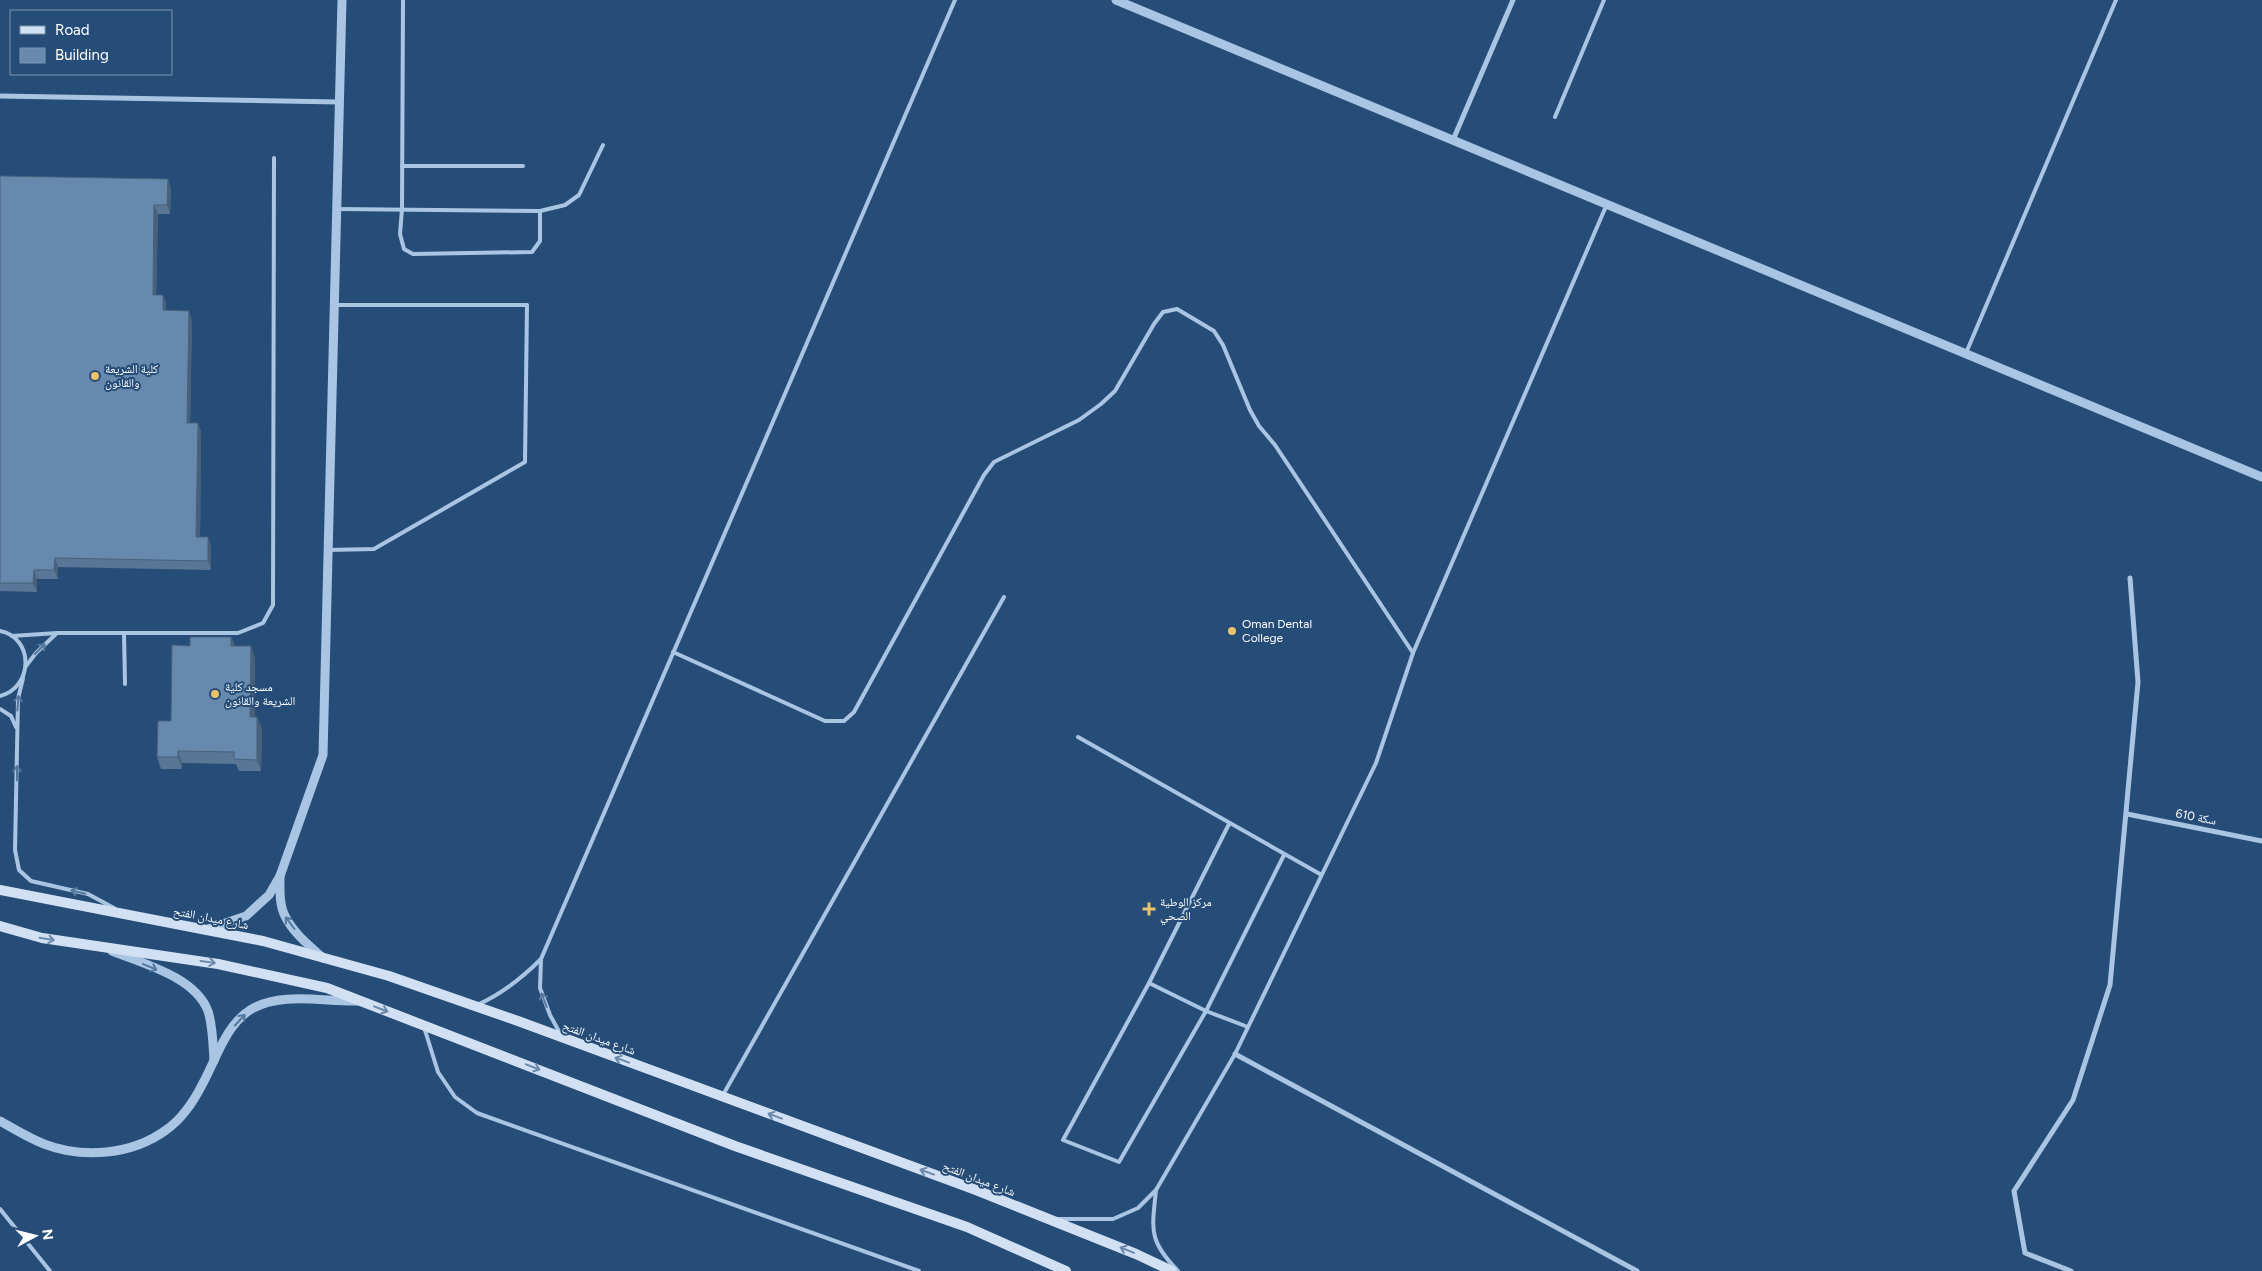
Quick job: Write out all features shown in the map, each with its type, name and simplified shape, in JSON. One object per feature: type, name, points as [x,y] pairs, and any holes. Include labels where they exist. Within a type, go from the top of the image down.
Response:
[{"type":"main road","name":"شارع ميدان الفتح","points":[[0,890],[263,941],[389,976],[976,1190],[1136,1254],[1172,1271]]},
{"type":"main road","points":[[0,926],[42,938],[218,964],[327,988],[735,1146],[967,1227],[1066,1271]]},
{"type":"street","points":[[205,930],[246,916],[269,895],[280,876],[323,755],[342,0]]},
{"type":"street","points":[[1116,0],[2262,477]]},
{"type":"street","points":[[1453,140],[1514,0]]},
{"type":"street","points":[[0,96],[339,102]]},
{"type":"street","points":[[2071,1271],[2025,1252],[2014,1191],[2073,1100],[2110,985],[2138,682],[2130,578]]},
{"type":"street","name":"سكة 610","points":[[2126,814],[2262,841]]},
{"type":"street","points":[[280,876],[284,916],[302,938],[323,958]]},
{"type":"street","points":[[106,948],[182,981],[199,994],[208,1011],[213,1034],[214,1061]]},
{"type":"street","points":[[0,1121],[44,1144],[87,1154],[135,1147],[167,1130],[192,1103],[228,1035],[249,1010],[268,1002],[360,1000]]},
{"type":"street","points":[[1235,1054],[1638,1271]]},
{"type":"lane","points":[[403,0],[402,209],[400,234],[404,249],[413,254],[532,252],[540,241],[540,211]]},
{"type":"lane","points":[[563,1038],[550,1015],[540,988],[541,959],[955,0]]},
{"type":"lane","points":[[1555,117],[1604,0]]},
{"type":"lane","points":[[1966,353],[2116,0]]},
{"type":"lane","points":[[337,209],[540,211],[565,205],[579,195],[604,145]]},
{"type":"lane","points":[[0,631],[12,636],[57,633],[238,633],[263,622],[273,605],[274,158]]},
{"type":"lane","points":[[402,166],[523,166]]},
{"type":"lane","points":[[1046,1218],[1093,1220],[1113,1218],[1138,1208],[1156,1190],[1235,1054],[1320,874],[1376,763],[1413,653],[1607,204]]},
{"type":"lane","points":[[328,550],[374,549],[525,462],[527,305],[334,305]]},
{"type":"lane","points":[[674,652],[825,721],[844,722],[854,712],[984,475],[994,462],[1079,420],[1101,404],[1115,391],[1163,312],[1177,309],[1214,331],[1223,345],[1250,410],[1259,426],[1275,445],[1413,653]]},
{"type":"lane","points":[[722,1097],[1004,597]]},
{"type":"lane","points":[[57,633],[36,653],[26,667],[18,700],[15,850],[19,870],[31,881],[88,894],[122,913]]},
{"type":"lane","points":[[124,633],[126,684]]},
{"type":"lane","points":[[12,636],[23,650],[26,667]]},
{"type":"lane","points":[[0,696],[16,688],[23,678]]},
{"type":"lane","points":[[0,709],[11,716],[17,728]]},
{"type":"lane","points":[[1078,737],[1320,874]]},
{"type":"lane","points":[[1229,824],[1149,983],[1063,1140],[1119,1162],[1206,1011],[1284,855]]},
{"type":"lane","points":[[474,1006],[497,996],[523,977],[541,959]]},
{"type":"lane","points":[[1149,983],[1206,1011],[1248,1027]]},
{"type":"lane","points":[[423,1025],[438,1072],[455,1096],[477,1113],[919,1271]]},
{"type":"lane","points":[[1156,1190],[1153,1219],[1155,1241],[1165,1258],[1178,1271]]},
{"type":"lane","points":[[0,1209],[50,1271]]},
{"type":"building","name":"كلية الشريعة والقانون","points":[[0,176],[168,179],[167,205],[154,205],[153,295],[163,295],[163,310],[189,311],[187,423],[198,423],[196,537],[208,537],[208,561],[55,558],[54,570],[34,570],[33,583],[0,583]]},
{"type":"building","name":"مسجد كلية الشريعة والقانون","points":[[190,637],[231,637],[231,646],[251,646],[250,717],[257,717],[257,760],[234,759],[234,752],[178,751],[178,757],[157,757],[158,721],[171,721],[172,645],[190,646]]},
{"type":"place","name":"كلية الشريعة والقانون","points":[[95,376]]},
{"type":"place","name":"Oman Dental College","points":[[1232,631]]},
{"type":"place","name":"مسجد كلية الشريعة والقانون","points":[[215,694]]},
{"type":"place","name":"مركز الوطية الصحي","points":[[1149,909]]}]
